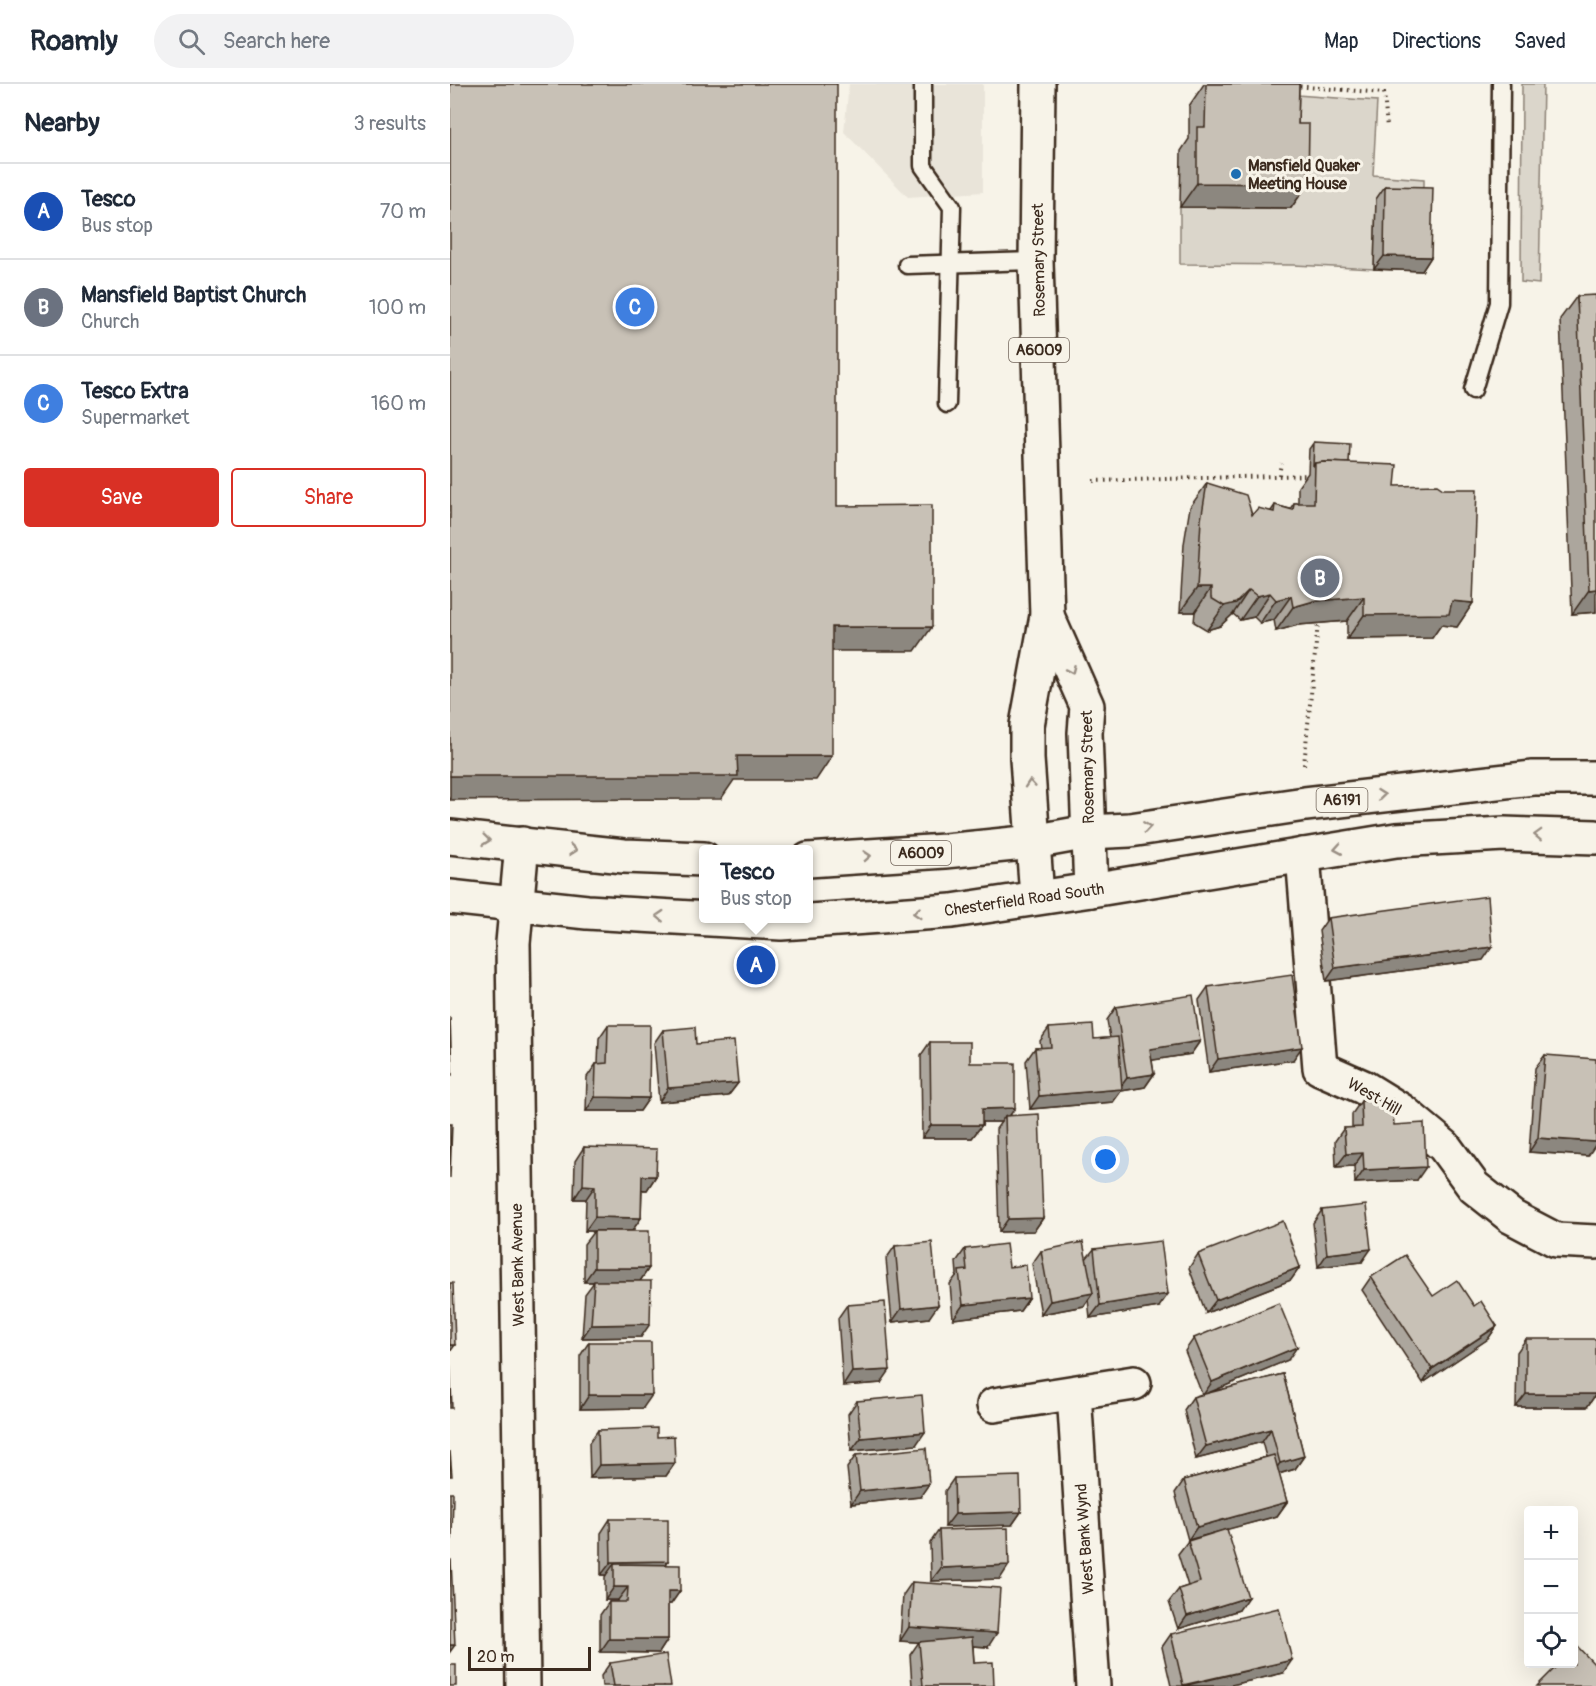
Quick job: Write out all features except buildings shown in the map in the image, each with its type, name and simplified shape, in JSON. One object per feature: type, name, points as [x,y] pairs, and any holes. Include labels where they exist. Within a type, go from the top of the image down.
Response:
[{"type":"main road","name":"Rosemary Street","points":[[1037,897],[1027,759],[1027,726],[1047,616],[1036,261],[1038,84]]},
{"type":"main road","name":"Rosemary Street","points":[[1047,616],[1087,706],[1085,733],[1091,890]]},
{"type":"main road","name":"A6191","points":[[1034,842],[1088,832],[1130,830],[1305,804],[1521,779],[1596,778]]},
{"type":"main road","name":"Chesterfield Road South","points":[[813,921],[952,911],[1396,840],[1503,834],[1596,837]]},
{"type":"main road","points":[[450,837],[624,856],[699,859]]},
{"type":"main road","name":"A6009","points":[[813,860],[945,851],[1034,842]]},
{"type":"main road","name":"West Bank Avenue","points":[[522,844],[513,943],[523,1686]]},
{"type":"main road","name":"West Hill","points":[[1303,855],[1320,1068],[1363,1087],[1402,1111],[1444,1146],[1474,1187],[1512,1217],[1556,1239],[1596,1242]]},
{"type":"main road","name":"Chesterfield Road South","points":[[450,897],[586,912],[699,918]]},
{"type":"main road","points":[[994,1405],[1134,1383]]},
{"type":"main road","name":"West Bank Wynd","points":[[1074,1393],[1093,1686]]},
{"type":"lane","points":[[923,84],[923,166],[952,207],[947,404]]},
{"type":"lane","points":[[1473,390],[1499,303],[1500,84]]},
{"type":"lane","points":[[907,265],[1036,261]]},
{"type":"path","points":[[1294,86],[1384,93],[1387,128]]},
{"type":"path","points":[[1279,475],[1281,463]]},
{"type":"path","points":[[1094,482],[1314,475]]},
{"type":"path","points":[[1303,773],[1318,623]]},
{"type":"shaded area","points":[[849,84],[983,84],[983,192],[908,197],[844,132]]},
{"type":"shaded area","points":[[1522,84],[1543,84],[1539,284],[1521,282]]},
{"type":"shaded area","points":[[1244,91],[1377,101],[1373,175],[1424,179],[1424,201],[1376,200],[1374,269],[1294,265],[1180,264],[1180,207],[1291,208]]},
{"type":"place","name":"Mansfield Quaker Meeting House","points":[[1236,174]]},
{"type":"place","name":"Tesco Extra","points":[[635,307]]},
{"type":"place","name":"Mansfield Baptist Church","points":[[1320,578]]},
{"type":"place","name":"Tesco","points":[[756,965]]}]
